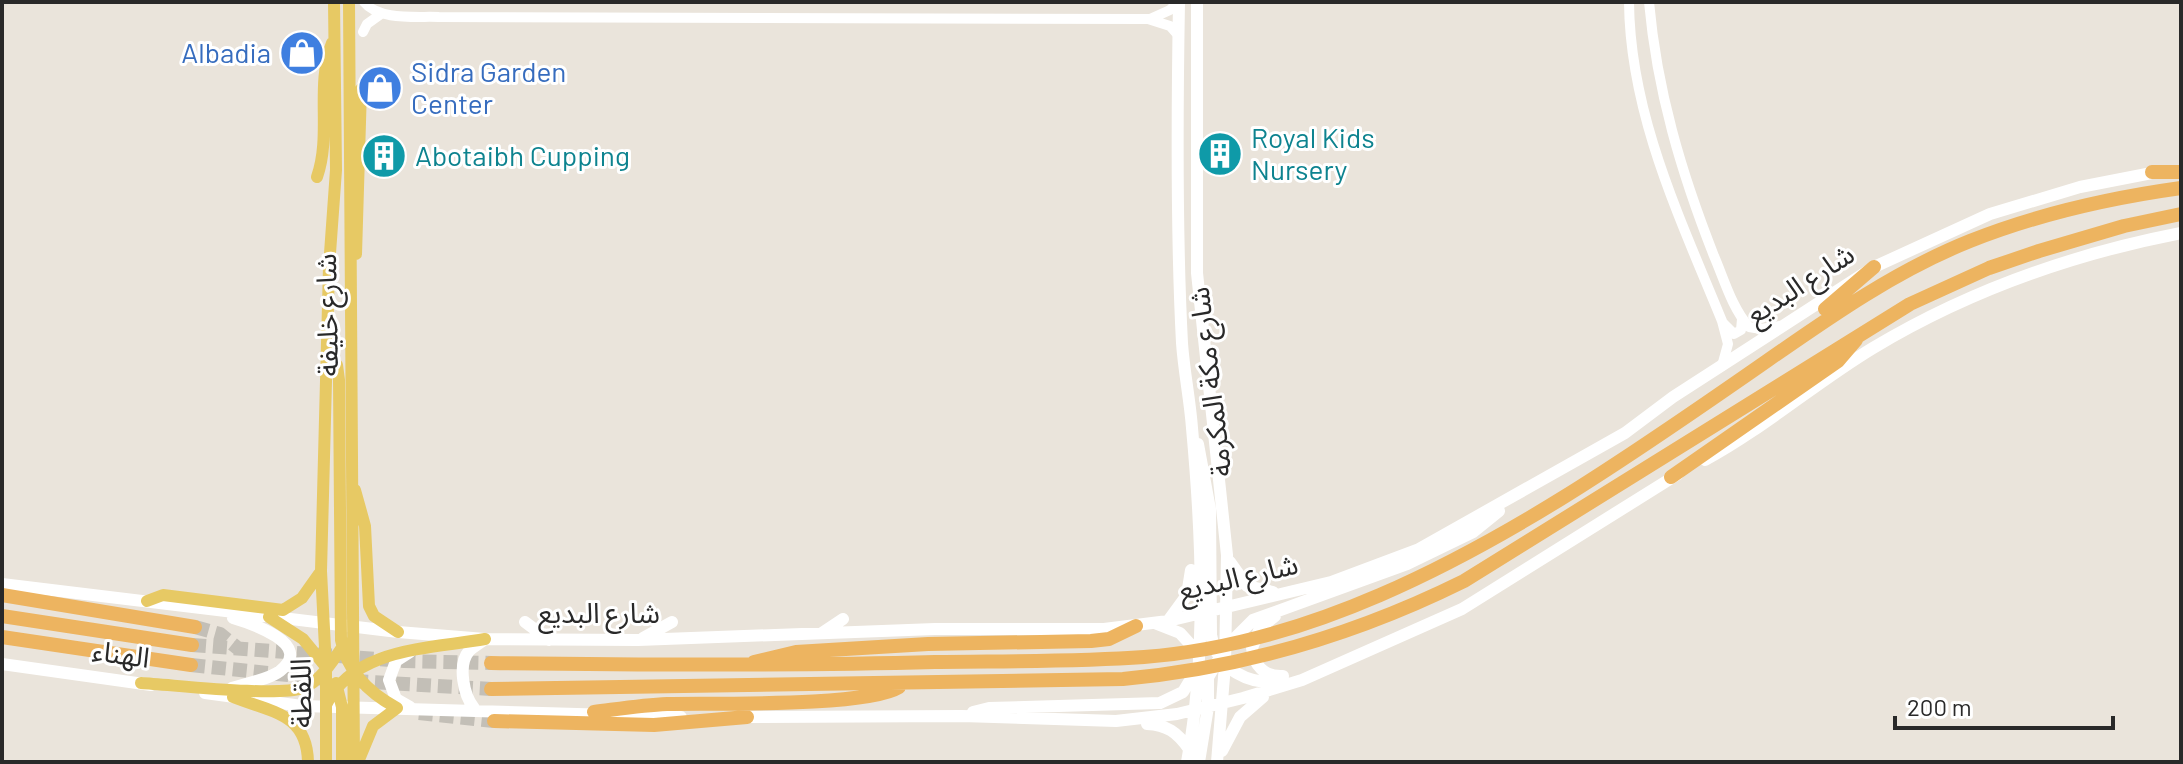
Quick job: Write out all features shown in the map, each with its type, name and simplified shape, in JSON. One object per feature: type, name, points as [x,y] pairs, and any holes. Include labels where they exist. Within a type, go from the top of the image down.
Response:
[{"type":"highway","points":[[2152,172],[2181,170]]},
{"type":"highway","name":"شارع البديع","points":[[491,663],[744,667],[1148,657],[1221,645],[1328,617],[1405,584],[1515,525],[1656,437],[1866,294],[1969,241],[2075,208],[2181,188]]},
{"type":"highway","points":[[491,689],[903,684],[1150,677],[1230,666],[1331,638],[1411,607],[1498,562],[1910,304],[1989,268],[2082,237],[2181,214]]},
{"type":"highway","points":[[1795,341],[1805,324],[1853,289],[1874,267]]},
{"type":"highway","points":[[1671,477],[1838,361],[1859,335]]},
{"type":"highway","points":[[2,595],[195,627]]},
{"type":"highway","name":"الهناء","points":[[2,616],[192,645]]},
{"type":"highway","points":[[744,667],[770,656],[796,652],[928,644],[1091,641],[1109,639],[1136,626]]},
{"type":"highway","name":"الهناء","points":[[2,637],[191,665]]},
{"type":"highway","points":[[594,712],[662,704],[856,698],[884,694],[903,684]]},
{"type":"highway","points":[[494,721],[654,725],[747,717]]},
{"type":"main road","name":"شارع خليفة","points":[[323,623],[321,571],[336,170],[334,2]]},
{"type":"main road","name":"شارع خليفة","points":[[349,2],[353,626]]},
{"type":"main road","name":"شارع مكة المكرمة","points":[[1178,2],[1182,346],[1192,427],[1204,613],[1188,755]]},
{"type":"main road","name":"شارع مكة المكرمة","points":[[1197,2],[1196,204],[1201,335],[1223,493],[1227,555],[1228,612],[1218,762]]},
{"type":"main road","points":[[317,177],[322,157],[326,64],[335,37]]},
{"type":"main road","points":[[351,293],[358,240],[361,89]]},
{"type":"main road","name":"شارع البديع","points":[[205,609],[398,632],[549,640],[1136,626],[1204,613],[1228,612],[1419,549],[1625,433],[1874,267],[1990,214],[2080,187],[2152,172]]},
{"type":"main road","points":[[1196,204],[1206,217]]},
{"type":"main road","points":[[232,692],[325,707],[474,708],[747,717],[962,716],[1072,721],[1136,719],[1194,706],[1208,707],[1302,680],[1462,609],[1671,477],[1737,442],[1871,350],[1940,311],[2065,261],[2181,233]]},
{"type":"main road","points":[[328,354],[337,365],[339,380],[342,647],[353,671],[375,695],[397,708]]},
{"type":"main road","points":[[1192,427],[1202,453],[1210,509],[1204,613],[1212,643],[1240,676],[1259,682],[1302,680]]},
{"type":"main road","points":[[352,484],[363,517],[369,606],[374,616],[398,632]]},
{"type":"main road","points":[[1194,706],[1208,677],[1253,620],[1348,589],[1420,558],[1473,532],[1512,498]]},
{"type":"main road","points":[[1168,621],[1187,595],[1192,520],[1196,508]]},
{"type":"main road","points":[[1227,555],[1247,586],[1266,592],[1296,591]]},
{"type":"main road","points":[[147,601],[163,595],[283,610],[302,598],[321,571]]},
{"type":"main road","name":"الهناء","points":[[2,584],[205,609]]},
{"type":"main road","points":[[205,609],[257,626],[286,645],[287,661],[278,673],[232,692]]},
{"type":"main road","points":[[1284,609],[1254,637],[1253,658],[1259,667],[1277,677],[1325,670]]},
{"type":"main road","points":[[962,716],[989,708],[1140,705],[1170,700],[1183,692],[1199,658],[1212,643],[1228,612]]},
{"type":"main road","points":[[269,617],[303,639],[337,686],[348,708],[342,762]]},
{"type":"main road","points":[[821,633],[843,619]]},
{"type":"main road","points":[[936,619],[957,629]]},
{"type":"main road","points":[[525,622],[549,640]]},
{"type":"main road","points":[[638,640],[672,622]]},
{"type":"main road","name":"اللقطة","points":[[323,623],[326,762]]},
{"type":"main road","points":[[1154,623],[1180,633],[1199,658],[1208,677],[1208,707],[1199,762]]},
{"type":"main road","points":[[232,692],[303,688],[326,667],[353,626]]},
{"type":"main road","name":"اللقطة","points":[[353,626],[353,671],[348,708],[356,762]]},
{"type":"main road","points":[[1136,626],[1165,632],[1180,646],[1185,675],[1170,700]]},
{"type":"main road","points":[[325,707],[337,686],[353,671],[374,660],[485,639]]},
{"type":"main road","points":[[474,708],[464,693],[465,660],[470,650],[485,639]]},
{"type":"main road","points":[[413,651],[396,661],[389,680],[396,699],[414,708]]},
{"type":"main road","name":"الهناء","points":[[2,664],[232,692]]},
{"type":"main road","points":[[1218,762],[1240,717],[1274,690]]},
{"type":"main road","points":[[232,692],[283,716],[300,728],[306,737],[308,762]]},
{"type":"main road","points":[[356,762],[373,726],[397,708]]},
{"type":"main road","points":[[1072,721],[1089,725],[1162,725],[1173,730],[1188,755]]},
{"type":"street","points":[[364,2],[371,10],[381,14],[439,17],[1148,19],[1170,26],[1178,35]]},
{"type":"street","points":[[1148,19],[1170,10],[1178,2]]},
{"type":"street","points":[[1629,2],[1631,48],[1642,112],[1722,321],[1728,344],[1722,367]]},
{"type":"street","points":[[1649,2],[1654,59],[1668,124],[1711,248],[1742,319],[1741,330],[1734,334],[1722,321]]},
{"type":"street","points":[[363,32],[373,17],[381,14]]},
{"type":"street","points":[[1742,319],[1755,328],[1785,325]]},
{"type":"tunnel","points":[[195,627],[220,634],[240,650]]},
{"type":"tunnel","points":[[192,645],[404,661],[491,663]]},
{"type":"tunnel","points":[[191,665],[326,679]]},
{"type":"tunnel","points":[[354,681],[491,689]]},
{"type":"tunnel","points":[[419,713],[494,721]]},
{"type":"place","name":"Albadia","points":[[302,53]]},
{"type":"place","name":"Sidra Garden Center","points":[[380,88]]},
{"type":"place","name":"Royal Kids Nursery","points":[[1220,154]]},
{"type":"place","name":"Abotaibh Cupping","points":[[384,156]]}]
